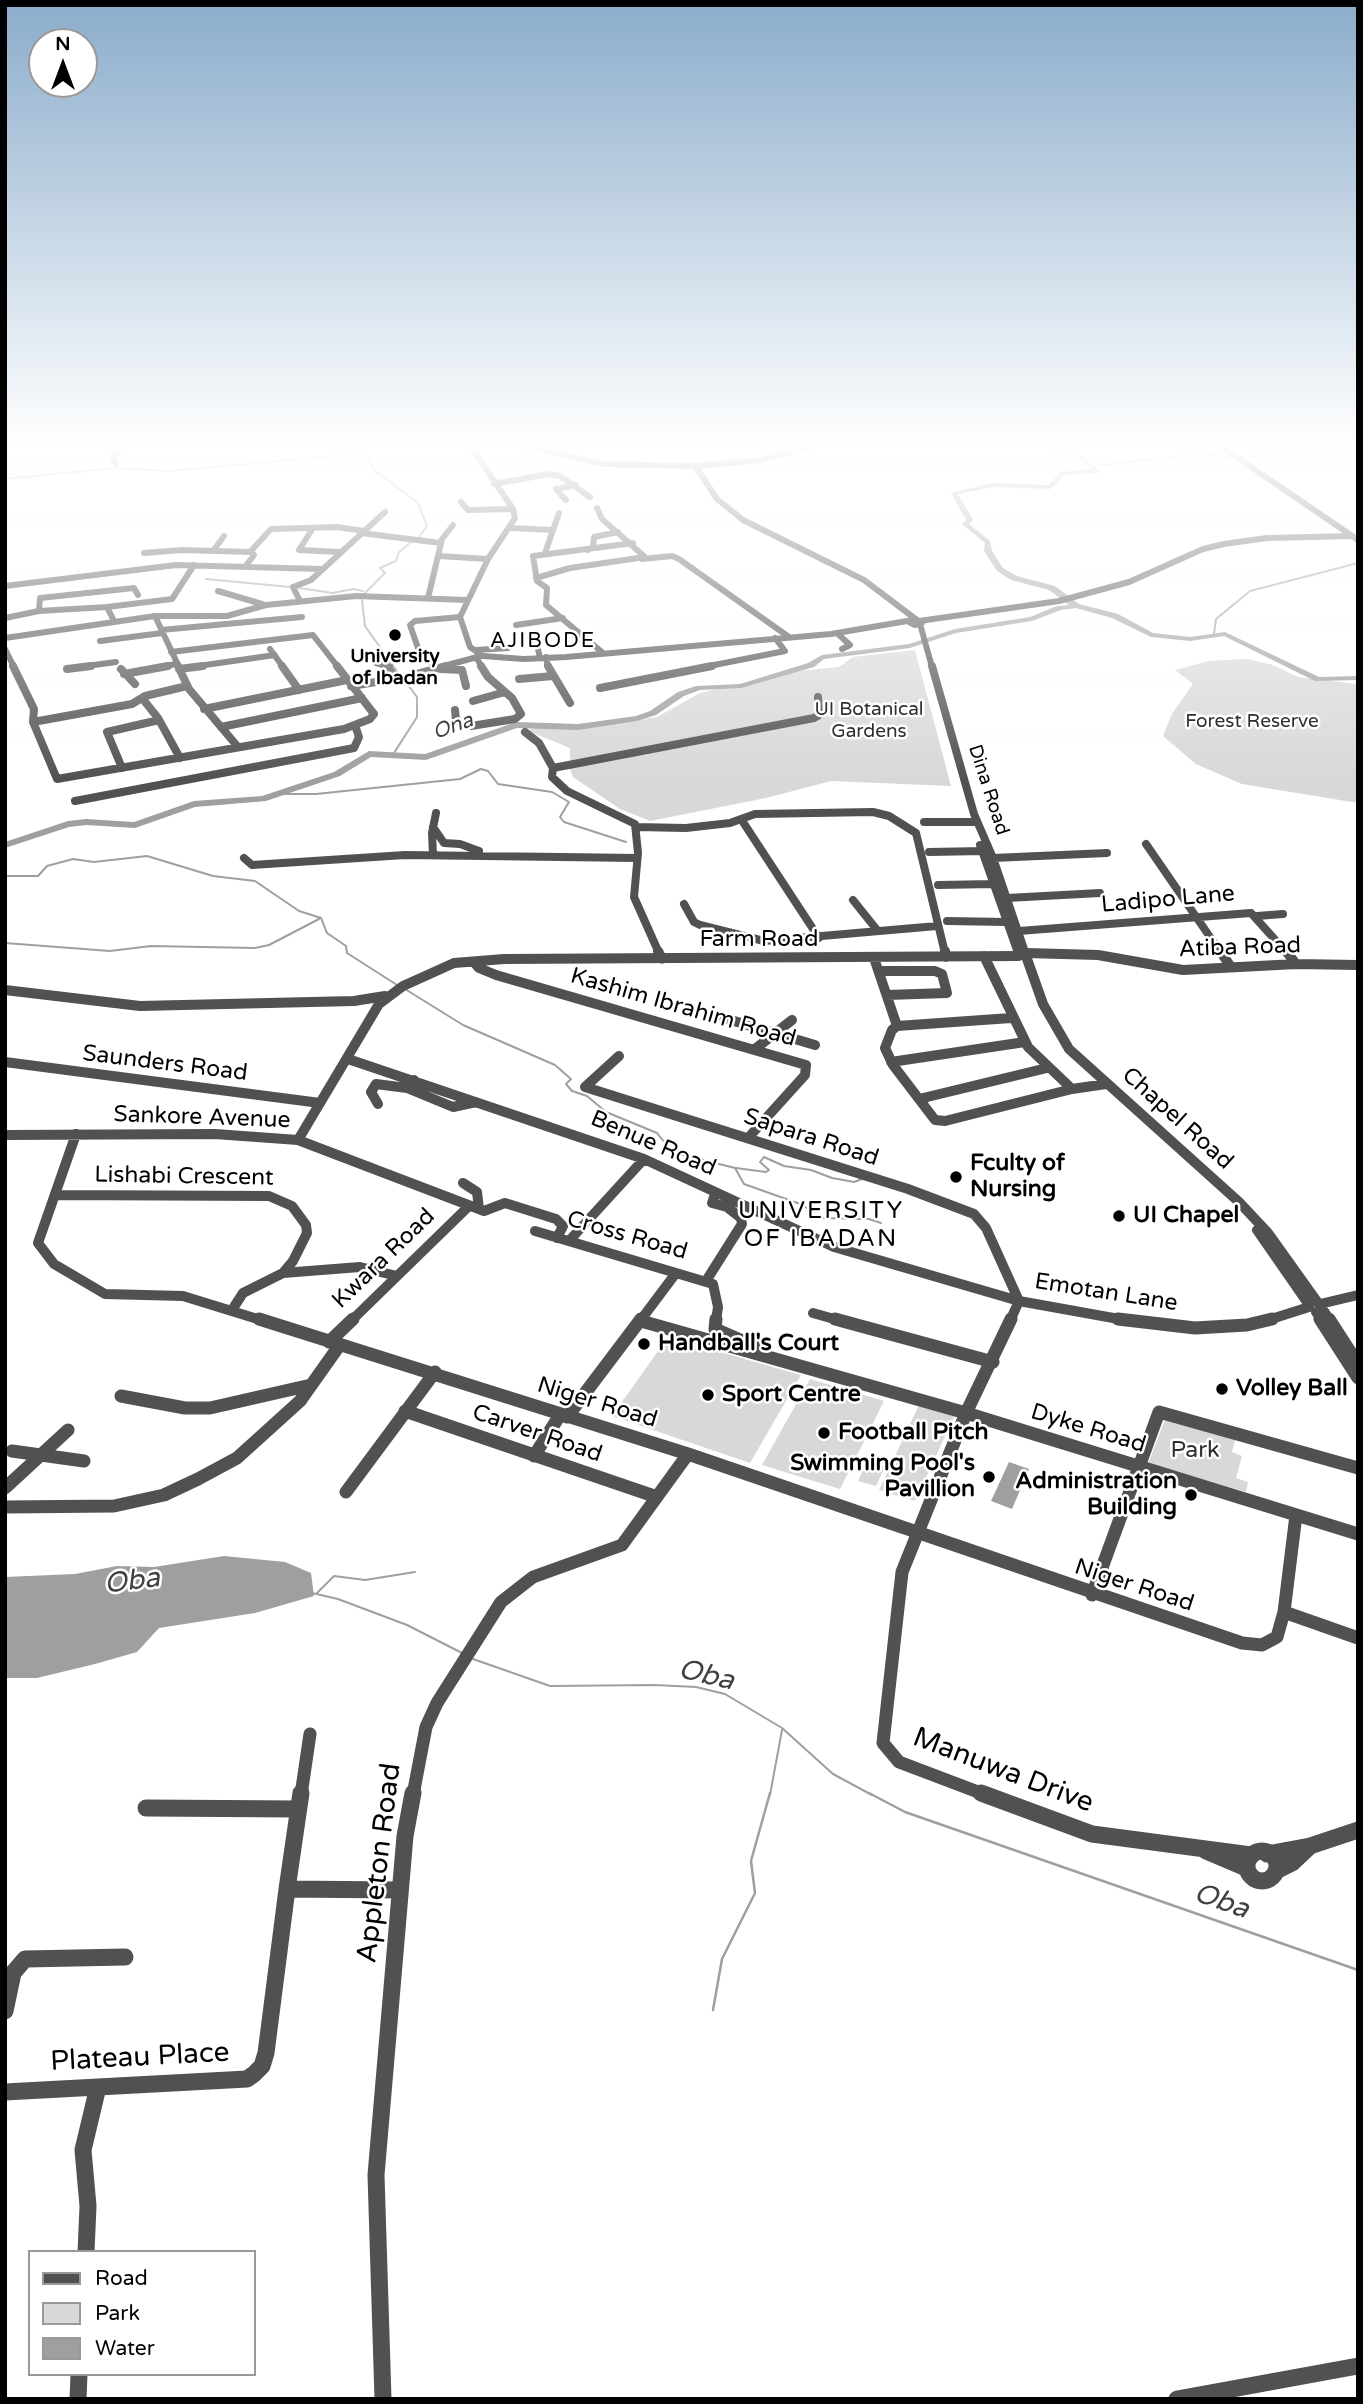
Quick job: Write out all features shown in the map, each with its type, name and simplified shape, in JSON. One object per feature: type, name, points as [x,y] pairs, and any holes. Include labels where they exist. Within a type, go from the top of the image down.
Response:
[{"type":"street","points":[[245,567],[252,557]]},
{"type":"street","points":[[5,649],[34,709],[33,722],[56,779],[355,725],[370,719],[374,714],[313,635],[302,617],[293,587],[311,580],[335,557]]},
{"type":"street","points":[[428,598],[439,557]]},
{"type":"street","points":[[455,710],[456,720],[464,725],[520,717],[519,707],[495,685],[465,636],[460,618],[488,559],[458,557]]},
{"type":"street","points":[[533,557],[536,578],[547,588],[546,605],[603,653]]},
{"type":"street","points":[[536,578],[570,568],[657,557]]},
{"type":"street","points":[[675,557],[789,637]]},
{"type":"street","points":[[814,557],[860,581],[915,623]]},
{"type":"street","points":[[478,654],[543,658],[838,634],[1060,602],[1141,580],[1194,557]]},
{"type":"street","points":[[5,586],[152,567],[194,565],[322,569]]},
{"type":"street","points":[[5,618],[39,611],[107,607],[172,599],[194,565]]},
{"type":"street","points":[[39,611],[40,598],[136,592],[152,567]]},
{"type":"street","points":[[218,592],[266,605]]},
{"type":"street","points":[[5,638],[155,616],[227,616],[266,605],[358,596],[468,600]]},
{"type":"street","points":[[107,607],[114,621]]},
{"type":"street","points":[[155,616],[187,686],[238,747]]},
{"type":"street","points":[[100,640],[302,617]]},
{"type":"street","points":[[460,618],[415,621],[410,625],[419,651],[442,671],[462,670],[466,686]]},
{"type":"street","points":[[516,625],[563,618]]},
{"type":"street","name":"Dina Road","points":[[915,623],[1006,922],[1023,955]]},
{"type":"street","points":[[838,634],[850,645],[842,649]]},
{"type":"street","points":[[171,652],[313,635]]},
{"type":"street","points":[[535,635],[552,676],[570,703]]},
{"type":"street","points":[[600,688],[785,651],[775,638]]},
{"type":"street","points":[[264,641],[299,690]]},
{"type":"street","points":[[204,709],[299,690],[397,679],[478,654],[508,648]]},
{"type":"street","points":[[124,674],[275,655]]},
{"type":"street","points":[[370,657],[376,663],[389,666],[397,679]]},
{"type":"street","points":[[68,680],[67,666],[114,658],[124,674],[135,684]]},
{"type":"street","points":[[519,679],[552,676]]},
{"type":"street","points":[[33,722],[132,704],[142,698],[187,686]]},
{"type":"street","points":[[473,701],[505,692]]},
{"type":"street","points":[[553,768],[814,718],[819,715],[818,697]]},
{"type":"street","points":[[142,698],[159,720],[180,758]]},
{"type":"street","points":[[220,727],[362,698]]},
{"type":"street","points":[[122,768],[107,732],[159,720]]},
{"type":"street","points":[[75,801],[354,748],[359,737],[355,725]]},
{"type":"street","points":[[525,732],[540,743],[553,768],[552,777],[568,791],[615,817],[632,821],[636,827],[638,858],[634,897],[662,959]]},
{"type":"street","points":[[209,752],[219,774]]},
{"type":"street","points":[[636,827],[686,828],[741,819],[755,814],[873,811],[900,820],[916,833],[946,957]]},
{"type":"street","points":[[433,855],[436,813]]},
{"type":"street","points":[[741,819],[819,937]]},
{"type":"street","points":[[924,822],[974,822]]},
{"type":"street","name":"Dina Road","points":[[974,822],[993,858],[1018,931],[1023,955]]},
{"type":"street","points":[[433,827],[439,832],[444,843],[509,856]]},
{"type":"street","points":[[1146,844],[1231,967]]},
{"type":"street","points":[[929,852],[983,851]]},
{"type":"street","points":[[993,858],[1107,853]]},
{"type":"street","points":[[244,858],[252,865],[433,855],[638,858]]},
{"type":"street","points":[[938,885],[994,884]]},
{"type":"street","points":[[1007,898],[1100,893]]},
{"type":"street","points":[[853,900],[877,930]]},
{"type":"street","points":[[684,904],[694,922],[700,925],[753,938],[790,941],[877,930],[937,926]]},
{"type":"street","name":"Ladipo Lane","points":[[1018,931],[1251,913],[1257,916],[1296,964]]},
{"type":"street","points":[[1257,916],[1283,914]]},
{"type":"street","points":[[947,921],[1006,922]]},
{"type":"street","name":"Farm Road","points":[[445,967],[467,961],[1023,955]]},
{"type":"street","name":"Atiba Road","points":[[1023,955],[1098,955],[1183,970],[1296,964],[1358,965]]},
{"type":"street","name":"Chapel Road","points":[[1023,955],[1047,1027],[1063,1050],[1233,1204],[1256,1229],[1358,1364]]},
{"type":"street","points":[[984,956],[1011,1018],[1025,1042],[1047,1068],[1072,1089]]},
{"type":"street","points":[[874,958],[897,1026]]},
{"type":"street","name":"Farm Road","points":[[445,967],[474,962],[517,960]]},
{"type":"street","points":[[496,975],[492,967],[502,961]]},
{"type":"street","name":"Kashim Ibrahim Road","points":[[474,962],[479,968],[496,975],[802,1062],[808,1069],[748,1138]]},
{"type":"street","points":[[298,1140],[380,1004],[445,967]]},
{"type":"street","points":[[878,971],[935,971],[942,974],[947,993],[887,995]]},
{"type":"street","points":[[5,990],[95,1003],[141,1006],[366,1000],[380,1004]]},
{"type":"street","points":[[354,1001],[380,1004]]},
{"type":"street","points":[[724,1018],[815,1045]]},
{"type":"street","points":[[1011,1018],[897,1026],[891,1030],[885,1048],[891,1062],[935,1119],[945,1121],[1072,1089],[1103,1085]]},
{"type":"street","points":[[755,1049],[792,1020]]},
{"type":"street","points":[[891,1062],[1025,1042]]},
{"type":"street","name":"Sapara Road","points":[[619,1056],[585,1087],[940,1200],[974,1214],[986,1227],[1019,1301]]},
{"type":"street","name":"Benue Road","points":[[348,1059],[410,1084],[476,1102],[643,1159],[715,1194],[712,1203],[730,1204],[834,1247],[1019,1301]]},
{"type":"street","name":"Saunders Road","points":[[5,1062],[320,1103]]},
{"type":"street","points":[[919,1099],[1047,1068]]},
{"type":"street","points":[[378,1104],[371,1093],[376,1084],[410,1084]]},
{"type":"street","name":"Niger Road","points":[[76,1134],[38,1243],[54,1264],[86,1286],[104,1294],[183,1296],[334,1344],[435,1372],[688,1454],[1242,1643],[1262,1645],[1277,1637],[1284,1612]]},
{"type":"street","name":"Sankore Avenue","points":[[5,1135],[215,1134],[298,1140],[474,1208]]},
{"type":"street","points":[[563,1239],[643,1159]]},
{"type":"street","points":[[463,1183],[477,1192],[474,1208],[489,1211],[505,1203],[556,1219],[563,1226],[563,1239]]},
{"type":"street","name":"Lishabi Crescent","points":[[55,1195],[251,1195],[281,1199],[302,1217],[307,1233],[283,1273]]},
{"type":"street","points":[[730,1204],[741,1218],[742,1224],[706,1281],[713,1284],[716,1293],[715,1329],[790,1363]]},
{"type":"street","name":"Kwara Road","points":[[5,1507],[114,1506],[164,1495],[237,1458],[300,1401],[334,1344],[397,1276],[474,1208]]},
{"type":"street","name":"Cross Road","points":[[535,1231],[706,1281]]},
{"type":"street","points":[[232,1310],[243,1293],[283,1273],[360,1267],[397,1276]]},
{"type":"street","points":[[534,1456],[676,1273]]},
{"type":"street","points":[[1317,1308],[1352,1296]]},
{"type":"street","name":"Emotan Lane","points":[[916,1531],[966,1413],[993,1362],[1019,1301],[1124,1320],[1195,1328],[1247,1325],[1317,1308]]},
{"type":"street","name":"Chapel Road","points":[[1317,1308],[1358,1378]]},
{"type":"street","points":[[813,1313],[993,1362]]},
{"type":"street","points":[[641,1321],[790,1363]]},
{"type":"street","name":"Dyke Road","points":[[790,1363],[966,1413],[1358,1534]]},
{"type":"street","points":[[345,1492],[435,1372]]},
{"type":"street","points":[[121,1396],[185,1408],[210,1408],[311,1385]]},
{"type":"street","name":"Carver Road","points":[[405,1411],[657,1497]]},
{"type":"street","points":[[1092,1594],[1156,1415],[1164,1412],[1358,1468]]},
{"type":"street","points":[[5,1488],[68,1430]]},
{"type":"street","points":[[12,1451],[84,1461]]},
{"type":"street","name":"Appleton Road","points":[[383,2399],[376,2175],[400,1890],[415,1770],[426,1727],[437,1703],[501,1602],[533,1577],[622,1545],[688,1454]]},
{"type":"street","points":[[1296,1515],[1284,1612],[1358,1638]]},
{"type":"street","name":"Manuwa Drive","points":[[916,1531],[902,1572],[883,1732],[883,1743],[890,1755],[899,1762],[1092,1835],[1200,1848],[1255,1859],[1253,1876],[1264,1880],[1274,1878],[1278,1870]]},
{"type":"street","name":"Plateau Place","points":[[5,2092],[247,2078],[262,2066],[310,1734]]},
{"type":"street","points":[[146,1808],[298,1809]]},
{"type":"street","points":[[1255,1859],[1310,1846],[1358,1830]]},
{"type":"street","points":[[1255,1859],[1275,1862],[1278,1870],[1292,1863],[1310,1846]]},
{"type":"street","points":[[287,1889],[400,1890]]},
{"type":"street","points":[[5,2011],[13,1973],[25,1959],[125,1957]]},
{"type":"street","points":[[86,2250],[88,2206],[83,2150],[98,2087]]},
{"type":"street","points":[[1177,2399],[1358,2366]]},
{"type":"street","points":[[78,2399],[79,2376]]},
{"type":"green space","name":"UI Botanical Gardens","points":[[915,650],[951,786],[831,781],[766,798],[650,821],[620,809],[573,777],[570,769],[570,748],[528,731],[535,727],[616,724],[657,717],[700,693],[799,671],[839,667],[853,657]]},
{"type":"green space","name":"Forest Reserve","points":[[1247,659],[1273,665],[1298,677],[1358,684],[1358,803],[1242,784],[1196,764],[1163,736],[1172,714],[1193,684],[1175,670],[1209,661]]},
{"type":"green space","name":"Sport Centre","points":[[668,1337],[801,1375],[750,1463],[612,1416]]},
{"type":"green space","name":"Football Pitch","points":[[810,1379],[884,1401],[840,1489],[762,1465]]},
{"type":"green space","points":[[919,1405],[955,1415],[915,1501],[879,1490]]},
{"type":"green space","name":"Park","points":[[1166,1417],[1236,1437],[1232,1452],[1242,1456],[1236,1478],[1248,1482],[1246,1492],[1148,1464]]},
{"type":"green space","points":[[870,1455],[888,1460],[876,1486],[858,1481]]},
{"type":"water","points":[[1009,1462],[1029,1469],[1012,1509],[991,1501]]},
{"type":"water","points":[[224,1556],[285,1562],[311,1573],[314,1596],[255,1613],[159,1628],[137,1652],[95,1664],[37,1678],[5,1678],[5,1577],[75,1574],[117,1566],[154,1567]]},
{"type":"waterway","points":[[363,595],[385,573],[380,568],[396,561],[397,557]]},
{"type":"waterway","name":"Ona","points":[[992,557],[1000,569],[1014,578],[1052,588],[1076,606]]},
{"type":"waterway","points":[[1214,634],[1216,619],[1250,591],[1358,563]]},
{"type":"waterway","points":[[206,579],[290,587]]},
{"type":"waterway","points":[[299,588],[333,593],[353,589],[363,591]]},
{"type":"waterway","points":[[362,600],[365,626],[399,674]]},
{"type":"waterway","name":"Ona","points":[[5,845],[68,824],[86,822],[135,825],[194,804],[263,799],[337,774],[369,754],[426,757],[516,725],[578,727],[637,718],[653,713],[681,694],[699,688],[741,686],[811,665],[822,657],[910,646],[955,631],[1032,619],[1060,608],[1076,606]]},
{"type":"waterway","points":[[1076,606],[1115,616],[1151,635],[1190,639],[1225,634],[1318,679],[1358,678]]},
{"type":"waterway","points":[[394,753],[417,717],[417,697],[405,681]]},
{"type":"waterway","points":[[282,794],[316,794],[460,779],[481,769],[488,771],[498,784],[552,792],[569,802],[560,817],[564,822],[626,842]]},
{"type":"waterway","points":[[5,876],[38,876],[47,866],[73,859],[94,862],[147,856],[213,876],[255,881],[299,911],[321,918],[327,933],[346,946],[347,953],[397,985]]},
{"type":"waterway","points":[[5,943],[110,951],[151,946],[255,948],[269,945],[319,919]]},
{"type":"waterway","points":[[405,989],[463,1025],[555,1065],[571,1079],[566,1084],[572,1091],[587,1096],[606,1112],[657,1133],[669,1148],[683,1155],[735,1168],[744,1184],[803,1205],[819,1218],[869,1219],[881,1223]]},
{"type":"waterway","points":[[736,1168],[766,1172],[769,1170],[760,1162],[764,1157],[784,1166],[811,1170],[832,1178],[854,1182],[862,1179]]},
{"type":"waterway","points":[[317,1593],[334,1576],[365,1580],[415,1572]]},
{"type":"waterway","name":"Oba","points":[[312,1593],[338,1599],[407,1625],[462,1653]]},
{"type":"waterway","name":"Oba","points":[[473,1659],[550,1686],[655,1685],[696,1687],[725,1694],[782,1728],[833,1774],[872,1795]]},
{"type":"waterway","points":[[770,1795],[782,1730]]},
{"type":"waterway","points":[[713,2010],[722,1959],[755,1893],[751,1861],[770,1793]]},
{"type":"waterway","name":"Oba","points":[[869,1793],[905,1812],[1358,1970]]},
{"type":"place","name":"University of Ibadan","points":[[395,635]]},
{"type":"place","name":"Fculty of Nursing","points":[[956,1177]]},
{"type":"place","name":"UI Chapel","points":[[1119,1216]]},
{"type":"place","name":"Handball's Court","points":[[644,1344]]},
{"type":"place","name":"Volley Ball","points":[[1222,1389]]},
{"type":"place","name":"Sport Centre","points":[[708,1395]]},
{"type":"place","name":"Football Pitch","points":[[824,1433]]},
{"type":"place","name":"Swimming Pool's Pavillion","points":[[989,1477]]},
{"type":"place","name":"Administration Building","points":[[1191,1495]]},
{"type":"district","name":"AJIBODE","points":[[543,641]]},
{"type":"district","name":"UNIVERSITY OF IBADAN","points":[[821,1226]]}]
